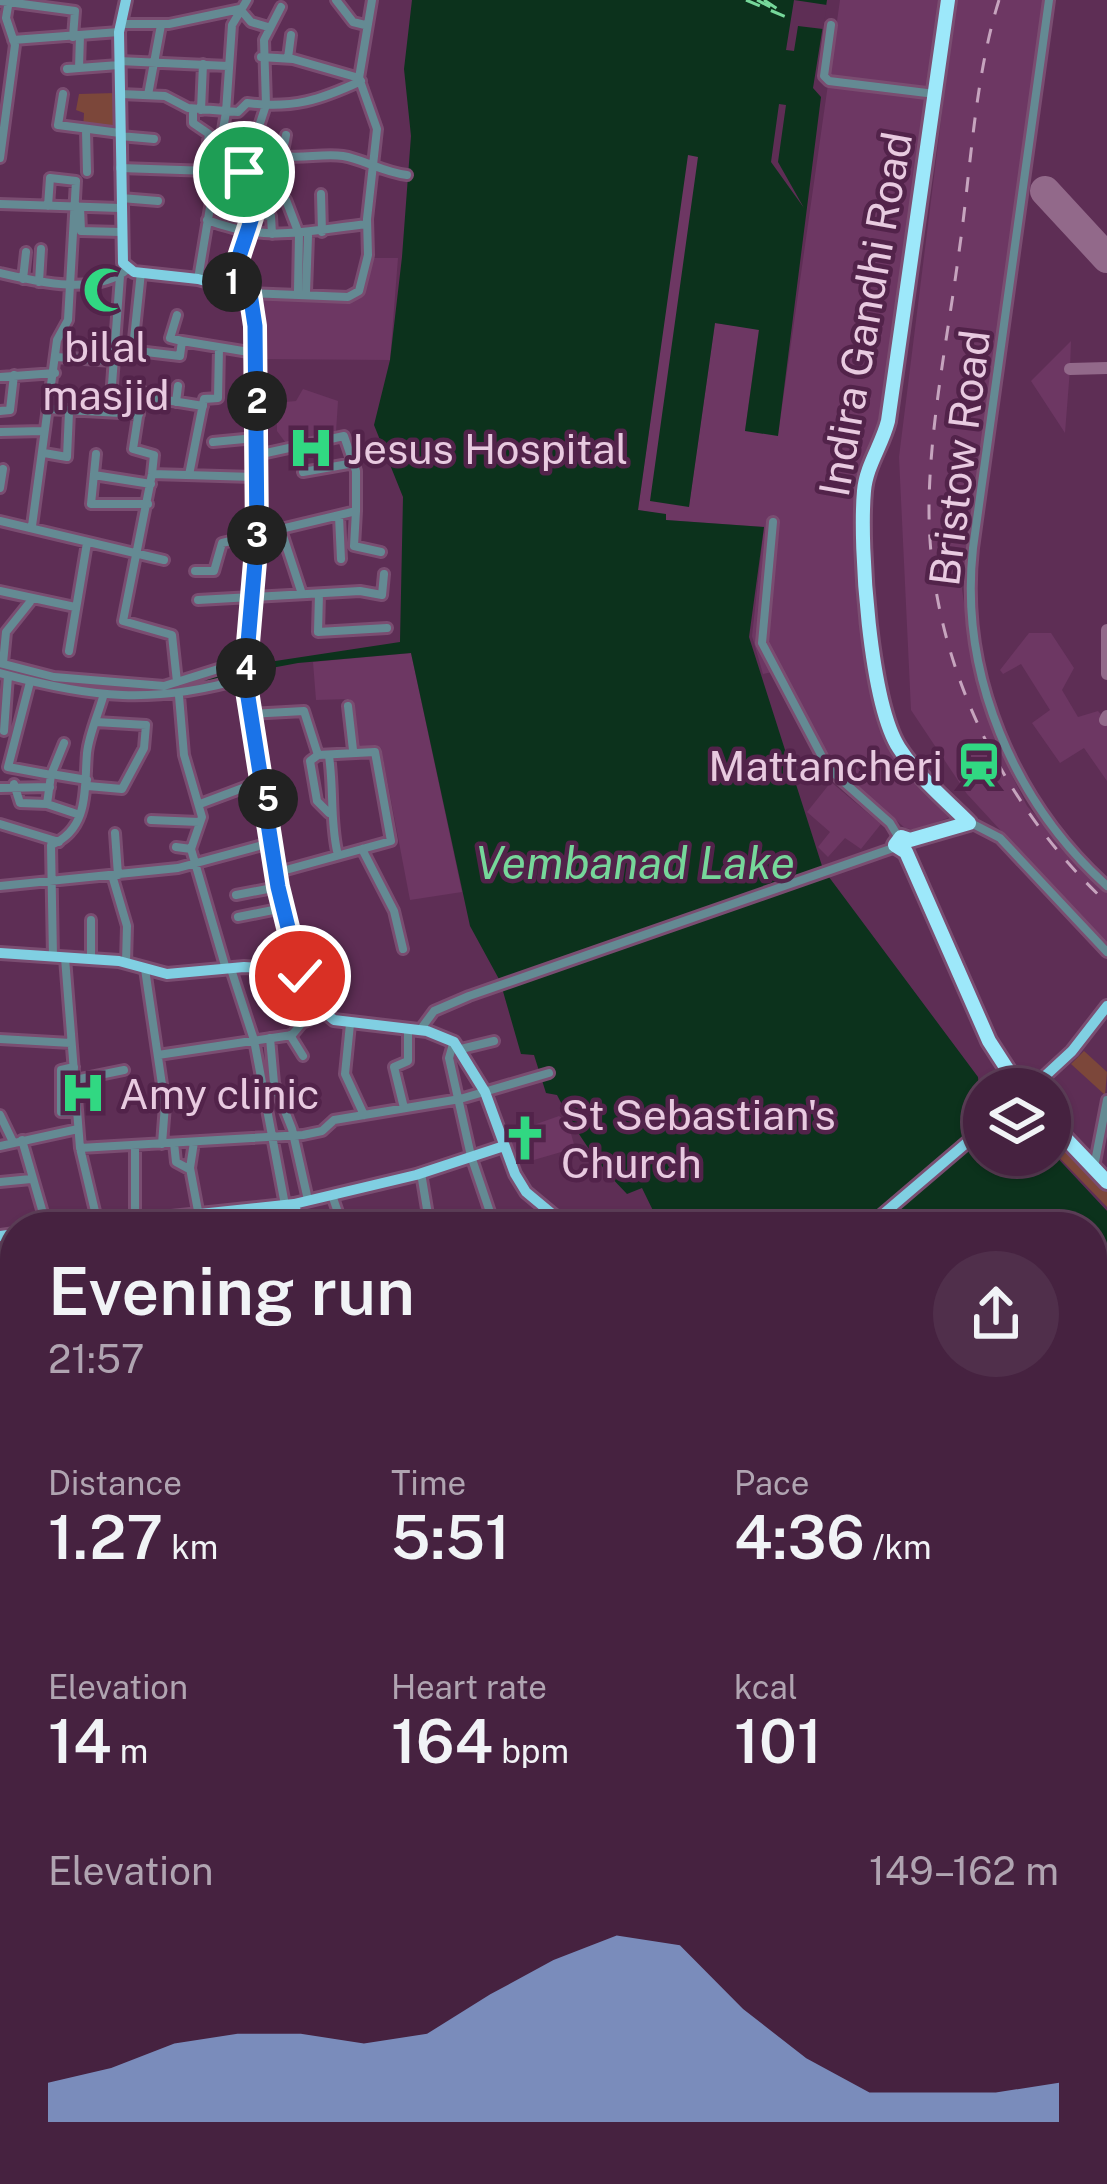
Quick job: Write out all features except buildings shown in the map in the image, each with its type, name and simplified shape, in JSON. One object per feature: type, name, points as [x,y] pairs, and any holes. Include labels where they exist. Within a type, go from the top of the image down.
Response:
[{"type":"highway","name":"Indira Gandhi Road","points":[[948,0],[888,421],[864,490],[865,553],[874,650],[889,727],[899,748],[969,823]]},
{"type":"highway","points":[[969,823],[903,844],[989,1040],[1007,1068]]},
{"type":"highway","points":[[1071,1144],[1107,1182]]},
{"type":"main road","points":[[126,0],[120,28],[120,203],[130,273],[198,279],[250,293],[257,538],[246,670],[275,873],[300,976],[322,1014],[350,1024],[414,1030],[457,1046],[485,1092],[500,1148],[526,1192],[550,1212]]},
{"type":"main road","points":[[0,953],[126,962],[176,975],[281,969],[300,976]]},
{"type":"main road","points":[[1053,1068],[1107,1006]]},
{"type":"main road","points":[[886,1212],[963,1146]]},
{"type":"main road","points":[[200,1212],[290,1204],[421,1173],[500,1148]]},
{"type":"main road","points":[[290,1204],[293,1212]]},
{"type":"street","points":[[198,279],[226,112],[232,25],[247,0]]},
{"type":"street","points":[[336,0],[352,22],[365,25]]},
{"type":"street","points":[[250,293],[356,296],[368,255],[374,171],[376,122],[360,79],[372,0]]},
{"type":"street","name":"Bristow Road","points":[[1049,0],[974,548],[971,609],[987,697],[1021,781],[1048,825],[1107,886]]},
{"type":"street","points":[[0,158],[6,1],[56,4],[75,11],[80,68]]},
{"type":"street","points":[[244,172],[266,105],[261,57],[268,27],[281,7]]},
{"type":"street","points":[[7,35],[77,37],[240,9]]},
{"type":"street","points":[[240,9],[250,22],[268,27]]},
{"type":"street","points":[[148,95],[161,25]]},
{"type":"street","points":[[831,25],[824,76],[829,81],[935,94]]},
{"type":"street","points":[[288,58],[291,35]]},
{"type":"street","points":[[261,57],[288,58],[360,79]]},
{"type":"street","points":[[68,69],[154,60],[228,66]]},
{"type":"street","points":[[203,64],[193,123],[209,134],[204,172]]},
{"type":"street","points":[[121,94],[172,97],[197,110],[238,112],[247,103],[310,104],[360,79]]},
{"type":"street","points":[[63,94],[58,125],[154,139]]},
{"type":"street","points":[[86,131],[87,172]]},
{"type":"street","points":[[282,157],[286,135]]},
{"type":"street","points":[[231,286],[249,233],[250,214],[275,155],[341,156],[374,171],[407,175]]},
{"type":"street","points":[[120,168],[266,172]]},
{"type":"street","points":[[266,172],[272,196],[286,200],[303,235],[302,292]]},
{"type":"street","points":[[47,206],[50,178],[76,181],[80,231],[139,238]]},
{"type":"street","points":[[321,194],[322,232]]},
{"type":"street","points":[[0,204],[78,207],[158,201]]},
{"type":"street","points":[[32,526],[57,340],[68,320],[78,207]]},
{"type":"street","points":[[250,214],[271,216],[272,235]]},
{"type":"street","points":[[208,220],[272,235],[367,224]]},
{"type":"street","points":[[39,281],[41,249]]},
{"type":"street","points":[[22,278],[26,252]]},
{"type":"street","points":[[0,273],[71,284],[130,273]]},
{"type":"street","points":[[130,273],[134,339]]},
{"type":"street","points":[[110,412],[113,361],[130,273]]},
{"type":"street","points":[[177,315],[170,338],[254,353]]},
{"type":"street","points":[[146,352],[180,356],[182,341]]},
{"type":"street","points":[[189,475],[204,399],[218,398],[219,348]]},
{"type":"street","points":[[56,356],[113,361]]},
{"type":"street","points":[[0,377],[55,373]]},
{"type":"street","points":[[0,411],[10,410],[14,375]]},
{"type":"street","points":[[176,402],[178,386]]},
{"type":"street","points":[[142,391],[133,449],[154,455],[141,553],[123,621],[172,635],[177,682]]},
{"type":"street","points":[[154,398],[203,406]]},
{"type":"street","points":[[48,409],[139,414]]},
{"type":"street","points":[[44,453],[67,457],[69,412]]},
{"type":"street","points":[[0,432],[43,430]]},
{"type":"street","points":[[255,455],[339,435],[347,441],[354,463],[354,546],[381,552]]},
{"type":"street","points":[[213,442],[255,438]]},
{"type":"street","points":[[96,454],[91,504],[148,504]]},
{"type":"street","points":[[303,472],[354,463]]},
{"type":"street","points":[[0,488],[3,469]]},
{"type":"street","points":[[94,475],[254,477]]},
{"type":"street","points":[[195,571],[214,571],[222,543],[282,533],[356,511]]},
{"type":"street","points":[[340,516],[341,559]]},
{"type":"street","points":[[0,520],[164,560]]},
{"type":"street","points":[[404,1108],[394,1067],[408,1060],[414,1030],[434,1011],[903,844],[890,823],[828,768],[761,643],[773,522]]},
{"type":"street","points":[[282,533],[302,593]]},
{"type":"street","points":[[69,652],[87,543]]},
{"type":"street","points":[[198,600],[302,593],[382,595],[384,574]]},
{"type":"street","points":[[0,591],[75,607]]},
{"type":"street","points":[[319,594],[318,632],[387,628]]},
{"type":"street","points":[[15,733],[1,726],[6,632],[31,601]]},
{"type":"street","points":[[3,669],[164,686],[246,670]]},
{"type":"street","points":[[3,669],[30,682],[103,697],[179,696],[246,670]]},
{"type":"street","points":[[30,682],[8,767],[122,789],[145,742],[146,725],[96,722]]},
{"type":"street","points":[[179,696],[184,755],[200,804],[191,849],[254,1040],[270,1137],[290,1204]]},
{"type":"street","points":[[91,1212],[76,1112],[51,845],[72,834],[80,814],[88,783],[87,749],[103,697]]},
{"type":"street","points":[[348,706],[353,750]]},
{"type":"street","points":[[250,714],[304,711],[334,792],[329,813],[337,851]]},
{"type":"street","points":[[47,804],[51,774],[64,743]]},
{"type":"street","points":[[275,873],[337,851],[391,841],[375,752],[353,750],[310,761],[315,795],[329,813]]},
{"type":"street","points":[[200,804],[264,780]]},
{"type":"street","points":[[14,784],[20,803],[47,804],[80,814]]},
{"type":"street","points":[[0,788],[14,784],[50,788]]},
{"type":"street","points":[[151,820],[199,822]]},
{"type":"street","points":[[969,823],[989,828],[1107,952]]},
{"type":"street","points":[[0,824],[58,842]]},
{"type":"street","points":[[115,833],[115,875],[128,926],[126,962]]},
{"type":"street","points":[[0,886],[195,864],[270,843]]},
{"type":"street","points":[[176,847],[191,849]]},
{"type":"street","points":[[362,849],[394,911],[404,949]]},
{"type":"street","points":[[236,895],[278,887]]},
{"type":"street","points":[[238,917],[283,908]]},
{"type":"street","points":[[91,920],[92,958]]},
{"type":"street","points":[[145,967],[158,1055],[162,1144]]},
{"type":"street","points":[[158,1055],[290,1035],[322,1014]]},
{"type":"street","points":[[350,1024],[345,1074],[364,1115]]},
{"type":"street","points":[[290,1035],[303,1056]]},
{"type":"street","points":[[270,1038],[274,1083],[308,1200]]},
{"type":"street","points":[[0,1039],[71,1043]]},
{"type":"street","points":[[490,1212],[471,1156],[449,1058],[457,1046],[494,1041]]},
{"type":"street","points":[[74,1066],[61,1070],[62,1112],[76,1112]]},
{"type":"street","points":[[75,1080],[124,1070]]},
{"type":"street","points":[[80,1148],[293,1136],[364,1115],[460,1099],[549,1073]]},
{"type":"street","points":[[1093,1168],[1107,1100]]},
{"type":"street","points":[[0,1115],[17,1141],[42,1212]]},
{"type":"street","points":[[0,1146],[78,1129]]},
{"type":"street","points":[[194,1142],[190,1170],[200,1212]]},
{"type":"street","points":[[174,1143],[176,1162],[190,1170]]},
{"type":"street","points":[[130,1212],[135,1145]]},
{"type":"street","points":[[421,1173],[428,1212]]},
{"type":"street","points":[[0,1182],[31,1179]]},
{"type":"street","points":[[332,1195],[338,1212]]},
{"type":"street","points":[[258,1207],[258,1212]]},
{"type":"shaded area","points":[[840,0],[945,0],[885,423],[861,493],[882,724],[898,758],[953,816],[916,830],[905,828],[832,766],[777,671],[763,674],[752,636],[764,527],[665,520],[665,515],[638,510],[687,154],[698,156],[689,506],[715,323],[759,329],[745,430],[778,435]]},
{"type":"shaded area","points":[[956,0],[1045,0],[962,589],[975,677],[997,745],[1027,806],[1107,892],[1107,946],[967,794],[911,710],[899,457]]},
{"type":"shaded area","points":[[116,93],[116,130],[83,130],[84,113],[76,110],[79,94]]},
{"type":"shaded area","points":[[370,258],[398,258],[390,360],[257,359],[256,295],[353,299],[362,296]]},
{"type":"shaded area","points":[[1071,341],[1070,369],[1065,433],[1031,381]]},
{"type":"shaded area","points":[[303,389],[338,401],[336,432],[288,446],[277,431],[277,394],[285,402],[296,401]]},
{"type":"shaded area","points":[[1029,633],[1051,633],[1074,668],[1062,690],[1078,717],[1098,711],[1107,721],[1107,781],[1084,748],[1060,763],[1032,723],[1050,710],[1021,664],[1003,674],[1000,670]]},
{"type":"shaded area","points":[[411,653],[462,892],[410,900],[381,748],[355,746],[350,699],[316,700],[313,662]]},
{"type":"shaded area","points":[[831,782],[881,824],[861,849],[845,838],[828,857],[818,847],[830,832],[807,812]]},
{"type":"shaded area","points":[[1084,1051],[1107,1072],[1105,1095],[1071,1064]]},
{"type":"shaded area","points":[[559,1116],[568,1123],[575,1148],[513,1166],[502,1136]]},
{"type":"shaded area","points":[[1071,1151],[1107,1187],[1107,1207],[1071,1170]]},
{"type":"water","name":"Vembanad Lake","points":[[412,0],[827,0],[813,88],[821,97],[778,436],[745,431],[759,330],[715,323],[689,507],[650,501],[698,157],[688,155],[638,510],[666,514],[666,520],[764,527],[749,637],[823,869],[971,1068],[963,1068],[963,1176],[1071,1172],[1107,1212],[654,1212],[642,1188],[627,1194],[616,1183],[557,1095],[546,1093],[534,1055],[521,1054],[500,981],[470,926],[411,653],[298,663],[240,674],[193,692],[102,695],[0,672],[0,668],[103,688],[155,691],[242,666],[400,642],[403,497],[374,425],[390,360],[411,136],[404,69]]},
{"type":"pier","points":[[794,0],[827,5],[823,29],[798,26],[794,51],[786,50]]},
{"type":"pier","points":[[779,104],[786,105],[778,162],[804,208],[771,162]]},
{"type":"ferry route","points":[[746,0],[791,19]]},
{"type":"ferry route","points":[[757,0],[774,9]]},
{"type":"ferry route","points":[[764,0],[785,14]]},
{"type":"taxiway","points":[[1070,369],[1107,368]]},
{"type":"taxiway","points":[[1107,630],[1107,674]]},
{"type":"taxiway","points":[[1105,720],[1107,716]]},
{"type":"runway","points":[[1045,191],[1107,258]]},
{"type":"railway","points":[[999,0],[979,93],[936,411],[929,506],[932,562],[957,671],[1003,773],[1034,820],[1107,903]]},
{"type":"place","name":"bilal masjid","points":[[106,290]]},
{"type":"place","name":"Jesus Hospital","points":[[311,448]]},
{"type":"place","name":"Mattancheri","points":[[979,765]]},
{"type":"place","name":"Amy clinic","points":[[83,1093]]},
{"type":"place","name":"St Sebastian's Church","points":[[525,1138]]},
{"type":"route","points":[[244,172],[261,172],[260,191],[250,206],[249,233],[231,286],[250,293],[255,326],[257,538],[245,678],[278,887],[300,976]]}]
